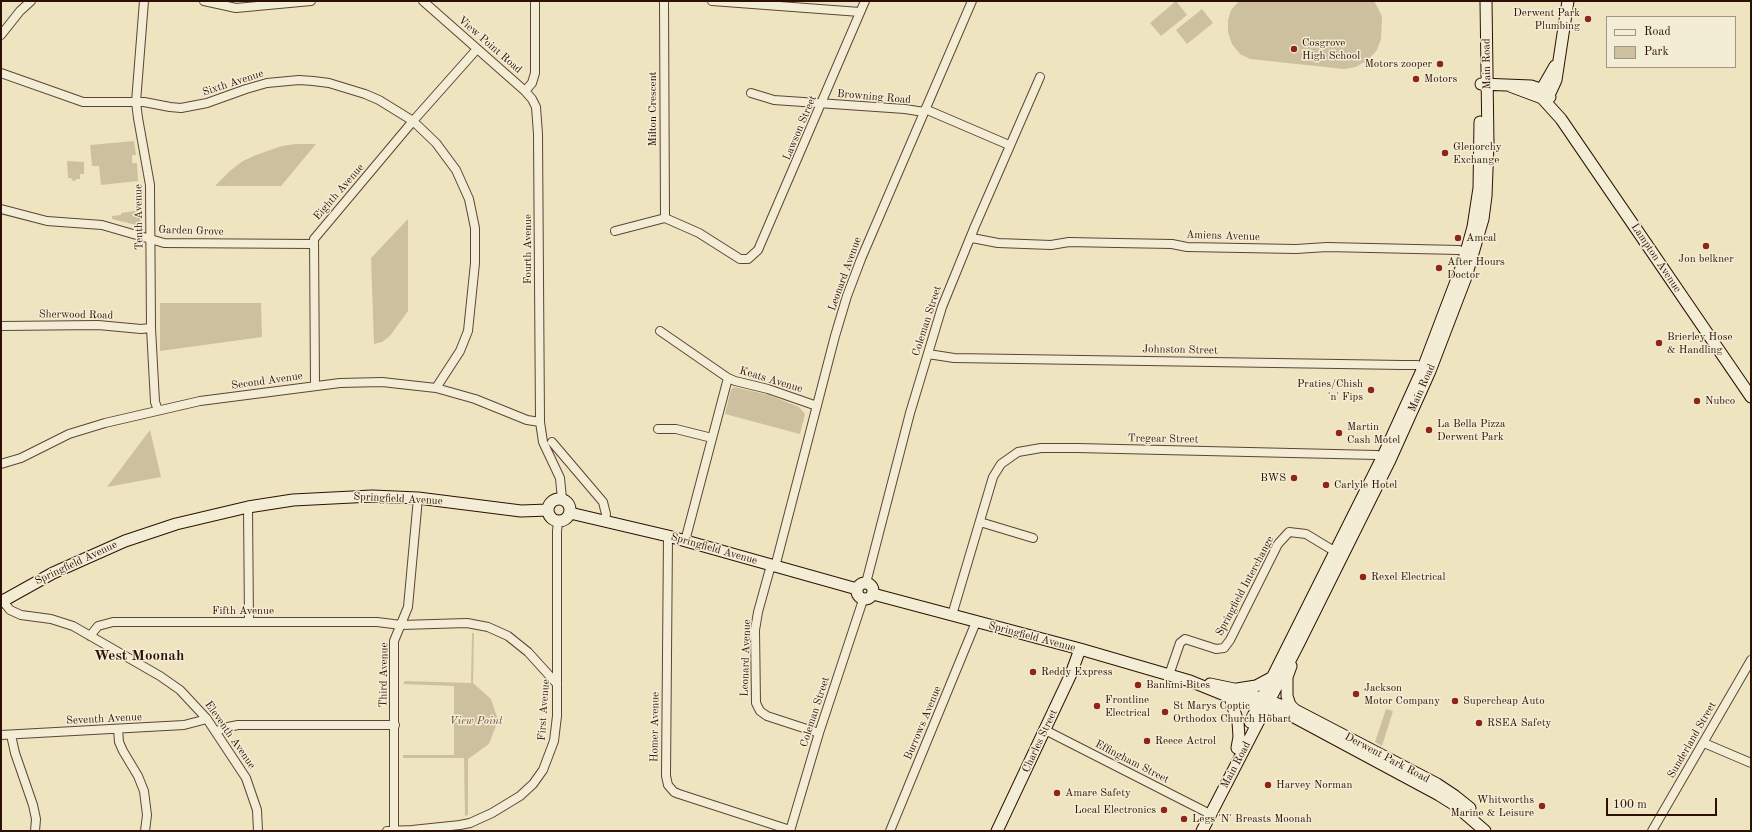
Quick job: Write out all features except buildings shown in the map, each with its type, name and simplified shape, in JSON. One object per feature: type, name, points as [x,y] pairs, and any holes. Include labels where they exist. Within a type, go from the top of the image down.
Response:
[{"type":"street","points":[[1,35],[20,11],[32,1]]},
{"type":"street","name":"Tenth Avenue","points":[[144,1],[136,102],[150,185],[151,328],[155,402],[158,410]]},
{"type":"street","points":[[204,1],[236,8],[311,1]]},
{"type":"street","name":"View Point Road","points":[[422,1],[525,91]]},
{"type":"street","points":[[525,91],[532,83],[535,72],[535,1]]},
{"type":"street","name":"Milton Crescent","points":[[664,1],[665,218]]},
{"type":"street","points":[[712,1],[860,12]]},
{"type":"street","name":"Lawson Street","points":[[665,218],[698,233],[740,259],[748,259],[758,250],[865,1]]},
{"type":"street","name":"Leonard Avenue","points":[[819,733],[767,716],[760,711],[756,703],[756,630],[758,612],[773,566],[847,296],[861,259],[972,1]]},
{"type":"street","name":"Main Road","points":[[1480,1],[1484,84]]},
{"type":"street","name":"Main Road","points":[[1202,831],[1208,812],[1237,748],[1299,643],[1339,554],[1386,458],[1460,295],[1469,254],[1479,188],[1486,1]]},
{"type":"street","points":[[1559,114],[1557,75],[1558,58],[1568,1]]},
{"type":"street","name":"Eighth Avenue","points":[[315,385],[313,244],[318,232],[477,49]]},
{"type":"street","points":[[1544,94],[1558,58]]},
{"type":"street","name":"Sixth Avenue","points":[[1,73],[83,102],[136,102],[181,108],[193,107],[220,100],[256,86],[278,81],[313,81],[345,87],[380,100],[413,121],[436,143],[456,170],[469,199],[475,228],[475,263],[468,331],[460,351],[436,388]]},
{"type":"street","points":[[1544,94],[1553,89],[1557,75]]},
{"type":"street","name":"Coleman Street","points":[[862,586],[910,413],[946,296],[972,238],[975,226],[1009,145],[1040,77]]},
{"type":"street","points":[[1484,84],[1531,86],[1544,94]]},
{"type":"street","name":"Fourth Avenue","points":[[525,91],[532,98],[536,107],[538,134],[540,422],[543,442],[560,478],[562,499]]},
{"type":"street","name":"Browning Road","points":[[751,93],[774,100],[924,111],[1009,145]]},
{"type":"street","name":"Lampton Avenue","points":[[1544,94],[1751,397]]},
{"type":"street","name":"Garden Grove","points":[[1,209],[47,221],[102,224],[151,240],[175,244],[313,244]]},
{"type":"street","points":[[615,231],[665,218]]},
{"type":"street","name":"Amiens Avenue","points":[[972,238],[989,242],[1051,245],[1069,242],[1172,244],[1187,247],[1296,249],[1327,247],[1459,250],[1469,254]]},
{"type":"street","name":"Sherwood Road","points":[[1,326],[91,325],[141,329],[151,328]]},
{"type":"street","name":"Keats Avenue","points":[[660,331],[728,378],[768,389],[817,406]]},
{"type":"street","name":"Johnston Street","points":[[928,354],[954,358],[1417,365],[1427,369]]},
{"type":"street","points":[[685,542],[728,378]]},
{"type":"street","name":"Second Avenue","points":[[1,464],[21,458],[80,430],[158,410],[200,401],[315,385],[382,382],[436,388],[474,399],[527,420],[540,422]]},
{"type":"street","points":[[658,429],[676,429],[712,438]]},
{"type":"street","points":[[552,442],[603,502],[606,514],[605,521]]},
{"type":"street","name":"Tregear Street","points":[[952,615],[996,470],[1012,455],[1024,450],[1077,448],[1386,458]]},
{"type":"street","name":"Springfield Avenue","points":[[2,601],[53,572],[125,541],[176,524],[248,507],[293,500],[345,497],[418,498],[521,511],[548,510]]},
{"type":"street","name":"Third Avenue","points":[[394,831],[394,641],[408,607],[418,498]]},
{"type":"street","points":[[562,499],[570,506],[570,514],[566,520],[558,522],[552,519],[548,510],[552,501],[562,499]]},
{"type":"street","points":[[248,507],[249,622]]},
{"type":"street","name":"Springfield Avenue","points":[[570,514],[668,536],[773,566],[862,586]]},
{"type":"street","name":"First Avenue","points":[[387,831],[470,823],[492,813],[528,790],[541,773],[551,752],[556,730],[556,531],[558,522]]},
{"type":"street","points":[[980,522],[1033,538]]},
{"type":"street","name":"Springfield Interchange","points":[[1169,675],[1180,643],[1185,639],[1216,649],[1224,648],[1230,640],[1275,550],[1285,535],[1289,532],[1306,534],[1339,554]]},
{"type":"street","name":"Homer Avenue","points":[[668,536],[666,776],[668,785],[670,789],[679,794],[790,830]]},
{"type":"street","name":"Main Road","points":[[1194,831],[1208,812],[1264,703],[1272,678],[1339,554]]},
{"type":"street","points":[[862,586],[872,587],[873,594],[868,599],[863,600],[858,597],[862,586]]},
{"type":"street","name":"Springfield Avenue","points":[[873,594],[1080,650],[1264,703]]},
{"type":"street","name":"Coleman Street","points":[[790,830],[819,733],[863,600]]},
{"type":"street","name":"Eleventh Avenue","points":[[2,601],[10,610],[21,615],[62,622],[90,636],[170,682],[190,699],[207,719],[250,785],[261,831]]},
{"type":"street","name":"Fifth Avenue","points":[[90,636],[98,626],[112,622],[377,622],[401,625],[467,623],[488,627],[508,636],[518,643],[537,661],[557,684]]},
{"type":"street","name":"Burrows Avenue","points":[[890,831],[976,622]]},
{"type":"street","points":[[1295,710],[1289,701],[1287,677],[1299,643]]},
{"type":"street","name":"Charles Street","points":[[997,831],[1071,674],[1080,650]]},
{"type":"street","name":"Sunderland Street","points":[[1652,831],[1751,660]]},
{"type":"street","points":[[1237,748],[1239,737],[1238,722],[1231,701],[1230,692],[1256,686],[1272,678]]},
{"type":"street","name":"Derwent Park Road","points":[[1264,703],[1295,710],[1437,784],[1456,796],[1493,831]]},
{"type":"street","name":"Derwent Park Road","points":[[1264,703],[1292,716],[1439,794],[1455,805],[1485,831]]},
{"type":"street","name":"Seventh Avenue","points":[[1,735],[184,725],[207,719]]},
{"type":"street","points":[[216,732],[223,728],[238,725],[394,726]]},
{"type":"street","points":[[118,729],[119,742],[144,790],[147,815],[145,831]]},
{"type":"street","name":"Effingham Street","points":[[1045,730],[1208,812]]},
{"type":"street","points":[[11,735],[15,753],[33,805],[36,819],[35,831]]},
{"type":"street","points":[[1704,743],[1751,763]]},
{"type":"green space","points":[[1176,1],[1187,15],[1161,36],[1150,23]]},
{"type":"green space","points":[[1239,1],[1374,1],[1382,16],[1381,39],[1377,50],[1369,59],[1356,67],[1344,69],[1250,59],[1240,54],[1232,44],[1228,32],[1228,20],[1231,10]]},
{"type":"green space","points":[[1202,9],[1213,23],[1187,44],[1176,30]]},
{"type":"green space","points":[[134,141],[136,155],[132,155],[132,163],[137,163],[138,181],[101,185],[99,166],[92,166],[90,145]]},
{"type":"green space","points":[[316,144],[281,186],[215,186],[231,170],[243,161],[282,146]]},
{"type":"green space","points":[[67,161],[84,162],[84,174],[80,174],[80,179],[73,181],[71,178],[68,178]]},
{"type":"green space","points":[[142,210],[142,219],[136,225],[112,219],[112,216],[121,215],[121,213]]},
{"type":"green space","points":[[408,219],[408,311],[390,336],[382,342],[374,344],[371,258]]},
{"type":"green space","points":[[160,303],[261,303],[262,337],[160,351]]},
{"type":"green space","points":[[734,387],[769,395],[799,407],[805,414],[800,434],[725,414],[731,390]]},
{"type":"green space","points":[[150,430],[161,477],[107,487]]},
{"type":"green space","name":"View Point","points":[[472,633],[474,633],[473,683],[491,699],[498,720],[489,744],[468,759],[468,815],[465,816],[464,758],[403,758],[403,755],[454,755],[454,686],[403,684],[405,681],[471,683]]},
{"type":"green space","points":[[1386,709],[1393,711],[1382,746],[1375,742]]},
{"type":"place","name":"Derwent Park Plumbing","points":[[1588,19]]},
{"type":"place","name":"Cosgrove High School","points":[[1294,49]]},
{"type":"place","name":"Motors zooper","points":[[1440,64]]},
{"type":"place","name":"Motors","points":[[1416,79]]},
{"type":"place","name":"Glenorchy Exchange","points":[[1445,153]]},
{"type":"place","name":"Amcal","points":[[1458,238]]},
{"type":"place","name":"Jon belkner","points":[[1706,246]]},
{"type":"place","name":"After Hours Doctor","points":[[1439,268]]},
{"type":"place","name":"Brierley Hose & Handling","points":[[1659,343]]},
{"type":"place","name":"Praties/Chish 'n' Fips","points":[[1371,390]]},
{"type":"place","name":"Nubco","points":[[1697,401]]},
{"type":"place","name":"La Bella Pizza Derwent Park","points":[[1429,430]]},
{"type":"place","name":"Martin Cash Motel","points":[[1339,433]]},
{"type":"place","name":"BWS","points":[[1294,478]]},
{"type":"place","name":"Carlyle Hotel","points":[[1326,485]]},
{"type":"place","name":"Rexel Electrical","points":[[1363,577]]},
{"type":"place","name":"Reddy Express","points":[[1033,672]]},
{"type":"place","name":"Banhmi Bites","points":[[1138,685]]},
{"type":"place","name":"Jackson Motor Company","points":[[1356,694]]},
{"type":"place","name":"Supercheap Auto","points":[[1455,701]]},
{"type":"place","name":"Frontline Electrical","points":[[1097,706]]},
{"type":"place","name":"St Marys Coptic Orthodox Church Hobart","points":[[1165,712]]},
{"type":"place","name":"RSEA Safety","points":[[1479,723]]},
{"type":"place","name":"Reece Actrol","points":[[1147,741]]},
{"type":"place","name":"Harvey Norman","points":[[1268,785]]},
{"type":"place","name":"Amare Safety","points":[[1057,793]]},
{"type":"place","name":"Whitworths Marine & Leisure","points":[[1542,806]]},
{"type":"place","name":"Local Electronics","points":[[1164,810]]},
{"type":"place","name":"Legs 'N' Breasts Moonah","points":[[1184,819]]},
{"type":"district","name":"West Moonah","points":[[139,656]]}]
